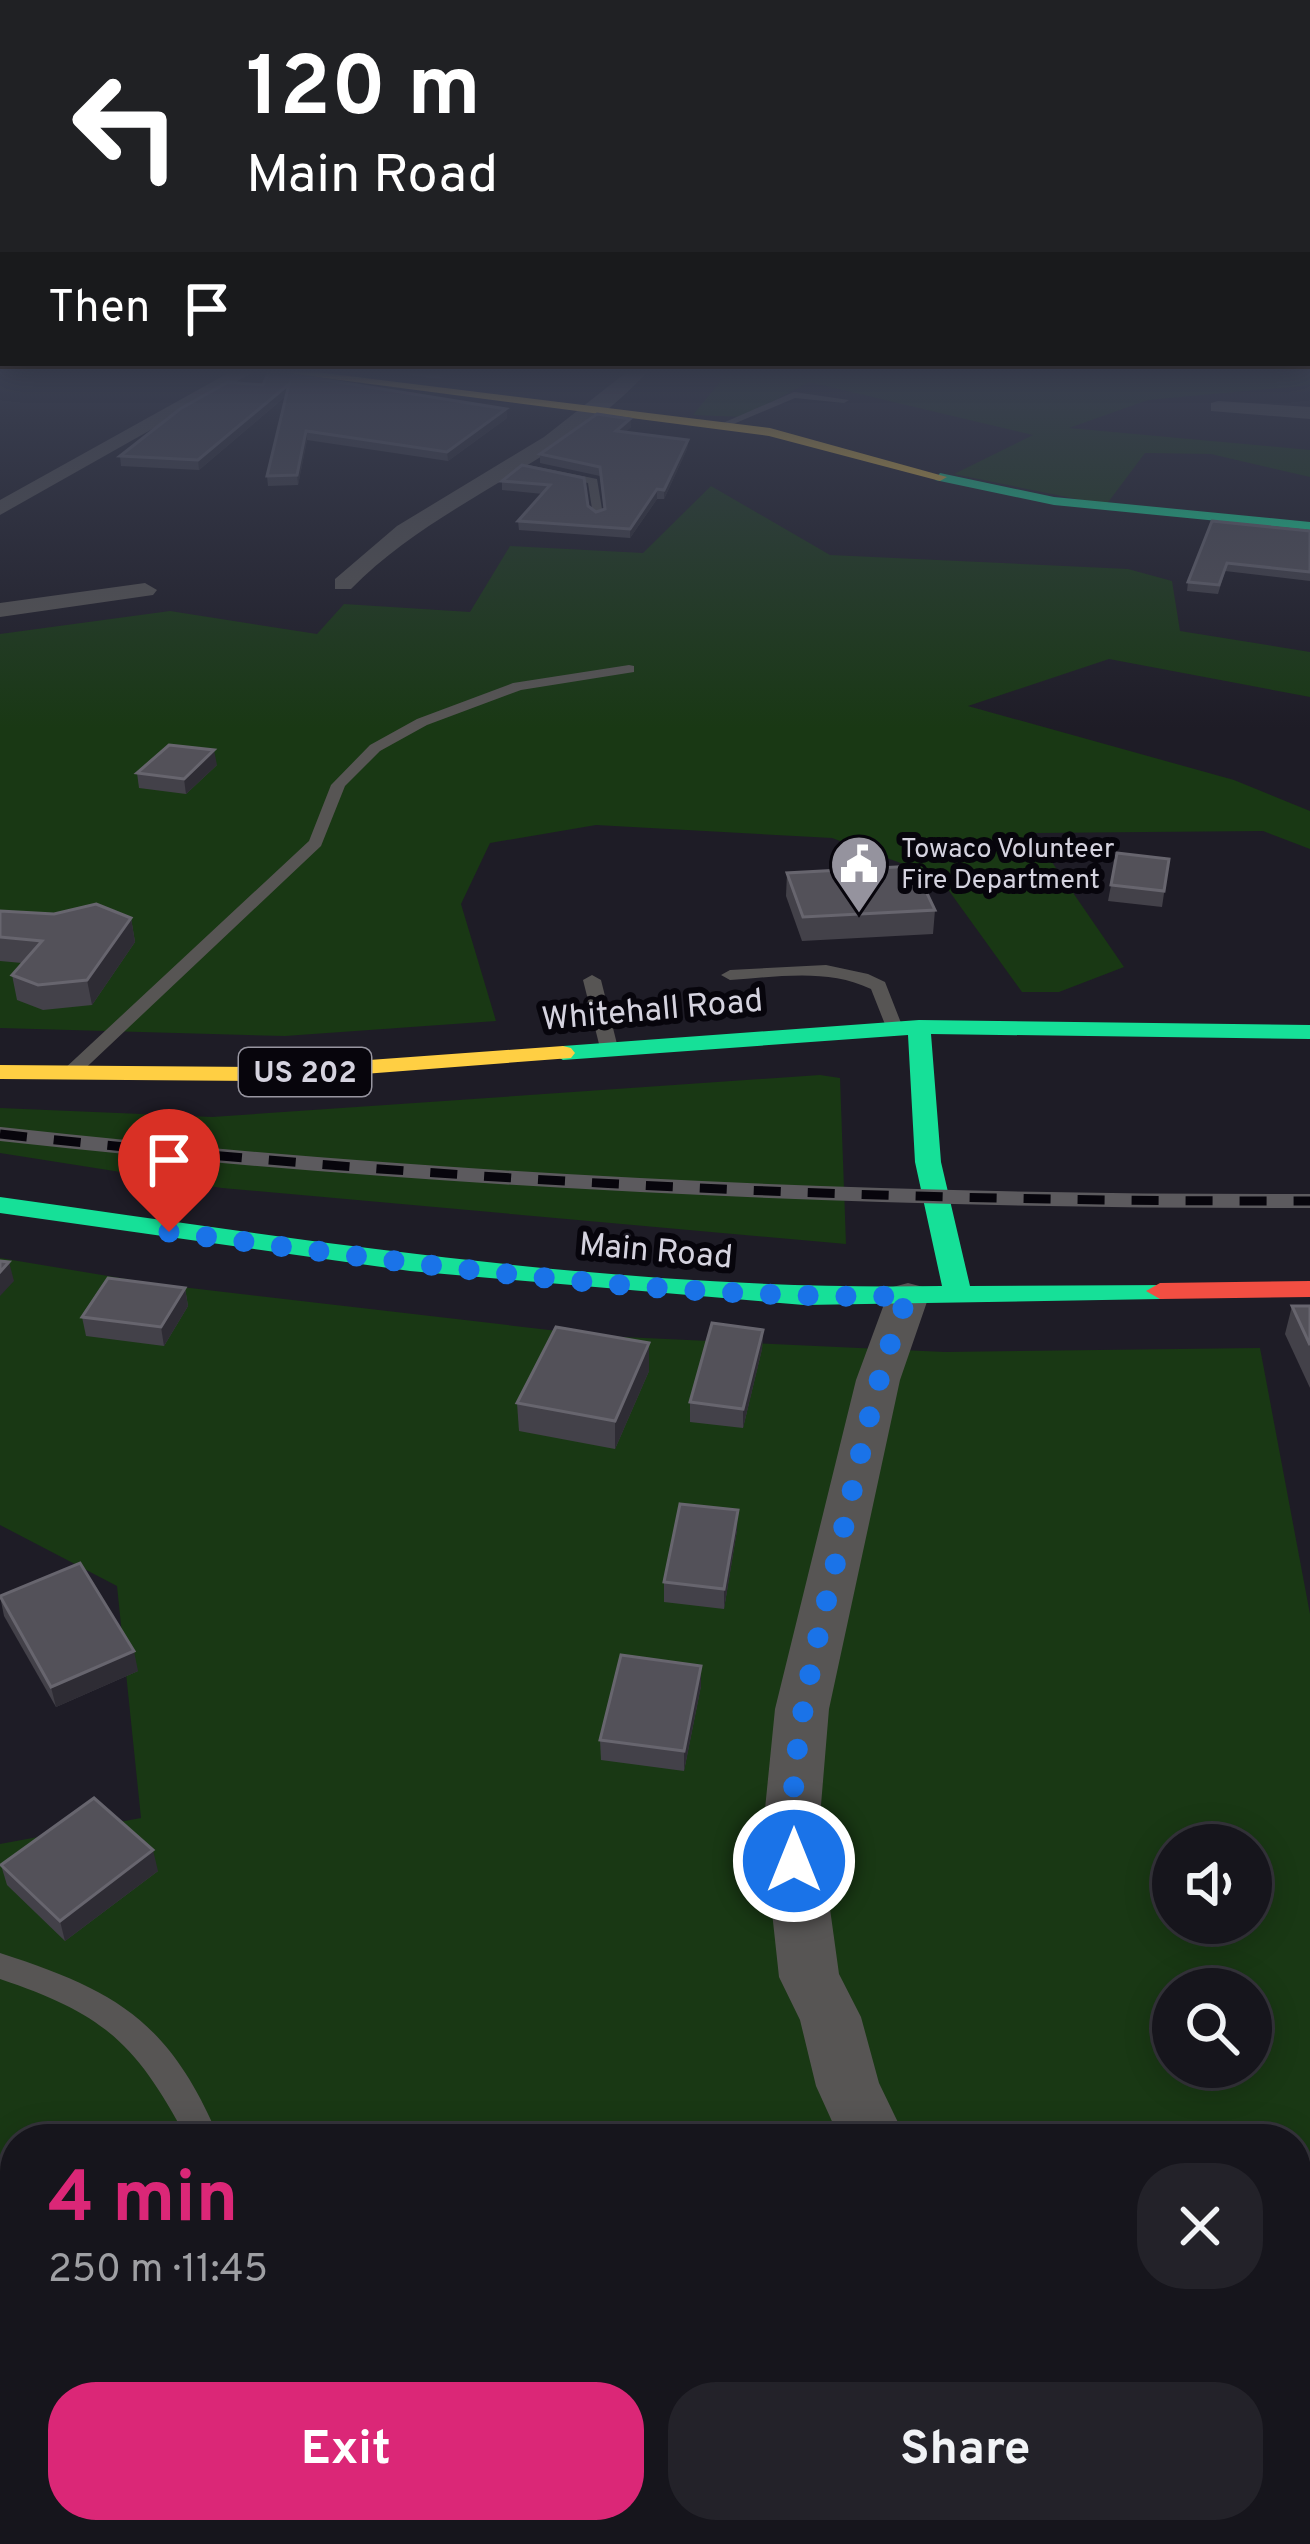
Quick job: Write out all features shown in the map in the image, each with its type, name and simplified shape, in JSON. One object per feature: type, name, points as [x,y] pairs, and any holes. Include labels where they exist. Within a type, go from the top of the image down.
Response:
[{"type":"street","points":[[0,509],[34,490]]},
{"type":"street","points":[[343,584],[375,549],[471,490]]},
{"type":"street","points":[[997,490],[1029,498],[1310,526]]},
{"type":"street","points":[[0,610],[145,590]]},
{"type":"street","points":[[866,2124],[848,2086],[830,2017],[809,1977],[791,1828],[802,1709],[878,1380],[933,1295],[936,1218],[907,1028]]},
{"type":"street","name":"Whitehall Road","points":[[0,1072],[272,1074],[907,1028],[1310,1032]]},
{"type":"street","name":"Main Road","points":[[0,1205],[410,1263],[804,1297],[1310,1289]]},
{"type":"lane","points":[[594,490],[598,515]]},
{"type":"lane","points":[[67,1075],[316,843],[338,785],[375,748],[422,722],[518,686],[629,669]]},
{"type":"lane","points":[[730,975],[841,970],[861,975],[879,986],[907,1028]]},
{"type":"lane","points":[[592,980],[609,1048]]},
{"type":"lane","points":[[0,1966],[67,1987],[123,2020],[168,2068],[196,2124]]},
{"type":"green space","points":[[707,490],[717,490],[830,555],[1128,569],[1172,581],[1180,631],[1310,652],[1310,697],[1109,659],[968,706],[1234,780],[1310,811],[1310,849],[1263,831],[1032,833],[1124,967],[1059,992],[1022,992],[939,877],[832,838],[596,825],[490,843],[461,904],[496,1021],[285,1036],[0,1028],[0,634],[170,611],[317,634],[344,604],[470,612],[510,546],[643,553]]},
{"type":"green space","points":[[1031,490],[1117,490],[1106,505]]},
{"type":"green space","points":[[820,1075],[840,1078],[846,1244],[222,1188],[0,1153],[0,1108],[212,1117]]},
{"type":"green space","points":[[0,1258],[156,1284],[601,1336],[945,1352],[1260,1348],[1310,1614],[1310,2124],[0,2124],[0,1844],[141,1818],[117,1586],[0,1525]]},
{"type":"building","points":[[546,490],[586,490],[588,506],[596,512],[605,509],[603,490],[657,490],[630,529],[518,521]]},
{"type":"building","points":[[1212,521],[1310,531],[1310,572],[1227,563],[1219,585],[1188,582]]},
{"type":"building","points":[[169,745],[214,750],[184,779],[137,773]]},
{"type":"building","points":[[1117,853],[1169,859],[1164,891],[1111,885]]},
{"type":"building","points":[[914,866],[935,910],[803,917],[787,873]]},
{"type":"building","points":[[96,904],[131,918],[87,980],[38,985],[12,975],[42,941],[0,937],[0,911],[54,914]]},
{"type":"building","points":[[108,1278],[185,1288],[161,1327],[82,1317]]},
{"type":"building","points":[[1292,1306],[1310,1306],[1310,1345]]},
{"type":"building","points":[[712,1323],[763,1330],[743,1409],[690,1402]]},
{"type":"building","points":[[556,1327],[649,1343],[615,1421],[517,1403]]},
{"type":"building","points":[[680,1504],[738,1510],[724,1589],[664,1582]]},
{"type":"building","points":[[80,1563],[134,1651],[51,1687],[0,1596]]},
{"type":"building","points":[[621,1655],[701,1666],[684,1751],[600,1740]]},
{"type":"building","points":[[94,1798],[153,1850],[60,1921],[1,1865]]},
{"type":"railway","points":[[0,1134],[327,1165],[654,1186],[981,1198],[1310,1201]]},
{"type":"traffic: fast","points":[[1000,490],[1054,501],[1310,526]]},
{"type":"traffic: fast","points":[[919,1027],[1310,1032]]},
{"type":"traffic: fast","points":[[563,1053],[919,1027],[928,1162],[958,1295]]},
{"type":"traffic: fast","points":[[0,1205],[410,1263],[804,1297],[1160,1291]]},
{"type":"traffic: slow","points":[[0,1072],[273,1074],[563,1053]]},
{"type":"traffic: jam","points":[[1160,1291],[1310,1289]]},
{"type":"place","name":"Towaco Volunteer Fire Department","points":[[859,915]]},
{"type":"route","points":[[169,1232],[410,1263],[655,1287],[804,1297],[908,1296],[878,1380],[802,1709],[791,1828],[794,1861]]}]
